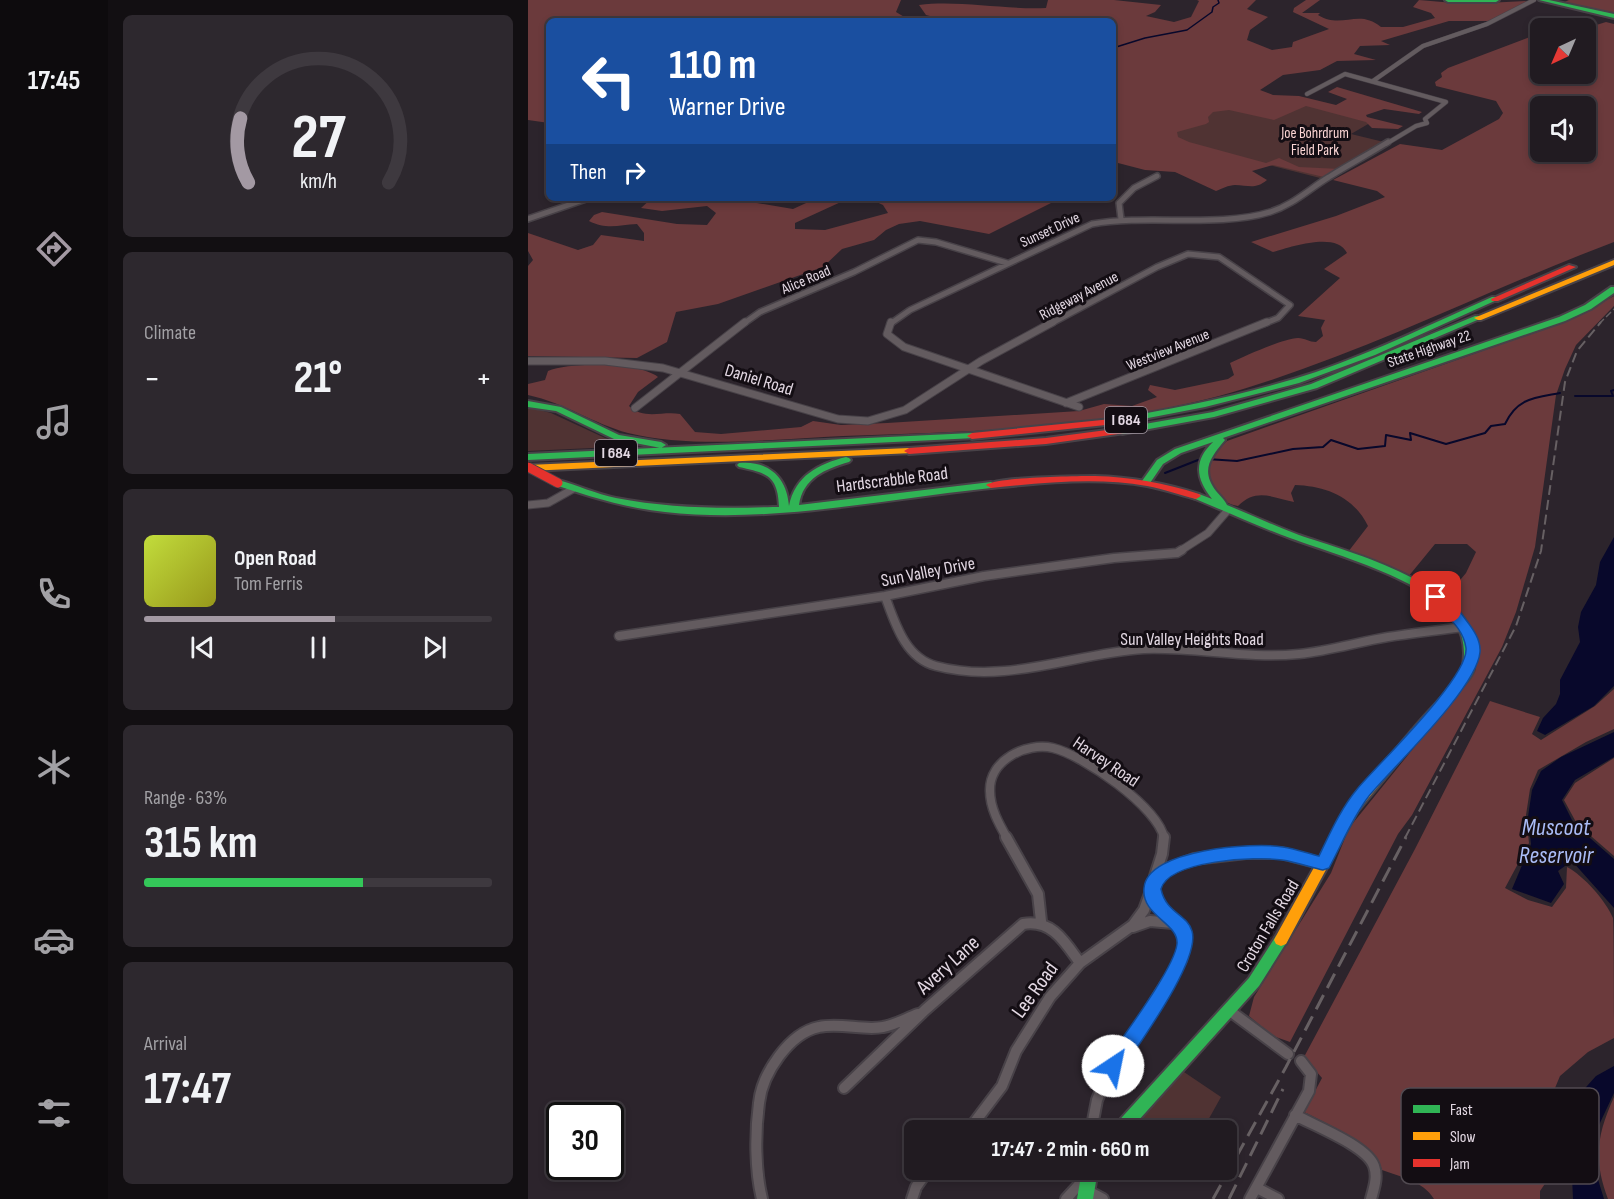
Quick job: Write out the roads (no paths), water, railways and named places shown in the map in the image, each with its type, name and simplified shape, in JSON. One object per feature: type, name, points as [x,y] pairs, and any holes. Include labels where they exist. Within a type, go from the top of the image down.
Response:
[{"type":"main road","points":[[1448,0],[1496,0]]},
{"type":"main road","points":[[1542,0],[1614,16]]},
{"type":"main road","name":"I 684","points":[[528,457],[1007,434],[1115,422],[1200,407],[1278,387],[1346,364],[1540,280],[1614,253]]},
{"type":"main road","name":"I 684","points":[[528,468],[1008,446],[1101,436],[1188,420],[1269,400],[1357,371],[1564,280],[1614,262]]},
{"type":"main road","name":"State Highway 22","points":[[1250,427],[1562,319],[1588,307],[1614,289]]},
{"type":"main road","points":[[528,404],[558,409],[598,430],[629,440],[705,449]]},
{"type":"main road","points":[[1147,481],[1160,462],[1171,454],[1250,427]]},
{"type":"main road","points":[[1241,516],[1211,495],[1203,482],[1200,471],[1205,455],[1212,446],[1250,427]]},
{"type":"main road","points":[[789,509],[798,486],[819,469],[847,460],[917,451]]},
{"type":"main road","points":[[699,461],[746,465],[772,473],[784,487],[789,509]]},
{"type":"main road","name":"Hardscrabble Road","points":[[528,468],[573,489],[624,504],[669,511],[733,514],[1012,483],[1111,478],[1147,481]]},
{"type":"main road","name":"Croton Falls Road","points":[[1129,1120],[1230,1011],[1268,963],[1323,864],[1342,824],[1362,794],[1467,673],[1473,650],[1465,627],[1445,603],[1417,585],[1228,510],[1147,481]]},
{"type":"main road","points":[[1085,1195],[1088,1180]]},
{"type":"street","points":[[1307,94],[1345,74],[1373,81],[1423,46],[1487,24],[1534,0]]},
{"type":"street","name":"Sunset Drive","points":[[1079,407],[904,347],[887,334],[887,328],[890,323],[910,310],[1092,224],[1121,219],[1231,218],[1271,212],[1295,201],[1327,178],[1416,126],[1427,123],[1425,119],[1446,103],[1443,100],[1373,81]]},
{"type":"street","points":[[1121,219],[1119,203],[1126,194],[1157,176]]},
{"type":"street","points":[[528,219],[580,201]]},
{"type":"street","name":"Alice Road","points":[[635,408],[760,312],[854,272],[918,240],[936,242],[1007,263]]},
{"type":"street","name":"Ridgeway Avenue","points":[[969,370],[1157,267],[1188,254],[1204,254]]},
{"type":"street","name":"Westview Avenue","points":[[1066,403],[1278,318],[1290,308],[1290,305],[1219,257],[1204,254]]},
{"type":"street","name":"Daniel Road","points":[[528,361],[604,361],[680,373],[821,414],[858,422],[897,414],[969,370]]},
{"type":"street","points":[[528,505],[548,503],[573,489]]},
{"type":"street","name":"Sun Valley Drive","points":[[619,636],[885,596],[984,576],[1114,558],[1177,554],[1208,533],[1228,510]]},
{"type":"street","name":"Sun Valley Heights Road","points":[[885,596],[898,633],[919,658],[936,666],[980,671],[1034,669],[1110,653],[1145,650],[1298,654],[1389,637],[1465,627]]},
{"type":"street","name":"Harvey Road","points":[[1041,921],[1039,894],[997,818],[990,800],[993,774],[1004,761],[1020,752],[1051,748],[1069,754],[1098,772],[1158,822],[1164,836],[1153,884]]},
{"type":"street","points":[[1093,1120],[1097,1100],[1104,1083],[1181,960],[1186,944],[1184,930],[1156,905],[1153,884],[1162,871],[1182,863],[1228,854],[1281,853],[1323,864]]},
{"type":"street","name":"Lee Road","points":[[976,1120],[1002,1086],[1016,1050],[1042,1008],[1080,963],[1139,919],[1153,884]]},
{"type":"street","name":"Avery Lane","points":[[844,1088],[925,1010],[1016,928],[1031,921],[1041,921]]},
{"type":"street","points":[[1041,921],[1057,933],[1080,963]]},
{"type":"street","points":[[1126,930],[1150,921],[1179,925]]},
{"type":"street","points":[[762,1199],[758,1182],[759,1101],[768,1075],[786,1048],[808,1030],[821,1026],[883,1027],[925,1010]]},
{"type":"street","points":[[1230,1011],[1288,1054]]},
{"type":"street","points":[[1250,1199],[1312,1083],[1308,1067],[1301,1061]]},
{"type":"street","points":[[1295,1115],[1366,1153],[1373,1161],[1377,1177],[1371,1199]]},
{"type":"street","points":[[912,1199],[921,1180]]},
{"type":"street","points":[[1066,1199],[1083,1180]]},
{"type":"street","points":[[1257,1188],[1278,1199]]},
{"type":"street","points":[[1085,1195],[1103,1199]]},
{"type":"water","points":[[1614,537],[1614,686],[1594,706],[1545,735],[1537,731],[1543,718],[1556,704],[1560,694],[1560,680],[1580,642],[1578,627],[1581,612],[1596,585],[1600,562]]},
{"type":"water","name":"Muscoot Reservoir","points":[[1614,732],[1614,757],[1575,780],[1562,800],[1574,824],[1614,859],[1614,908],[1572,861],[1558,871],[1564,884],[1551,903],[1512,889],[1531,844],[1528,817],[1532,790],[1541,771],[1561,757]]},
{"type":"water","points":[[1614,1066],[1614,1093],[1599,1125],[1599,1088],[1585,1088],[1596,1076]]},
{"type":"water","points":[[1599,1183],[1604,1199],[1573,1199],[1572,1184]]},
{"type":"waterway","points":[[1116,47],[1145,38],[1187,30],[1212,12],[1213,7],[1219,3],[1218,0]]},
{"type":"waterway","points":[[1575,396],[1613,396],[1611,391],[1614,390]]},
{"type":"waterway","points":[[1207,459],[1237,461],[1293,449],[1323,447],[1331,440],[1358,449],[1385,446],[1386,435],[1411,440],[1410,433],[1446,444],[1485,433],[1491,426],[1505,424],[1515,409],[1527,401],[1560,393]]},
{"type":"waterway","points":[[1165,473],[1198,460]]},
{"type":"railway","points":[[1601,322],[1614,309]]},
{"type":"railway","points":[[1405,838],[1516,626],[1541,551],[1565,382],[1577,351],[1601,322]]},
{"type":"railway","points":[[1213,1199],[1286,1067],[1406,837]]},
{"type":"railway","points":[[1229,1199],[1283,1089]]},
{"type":"park label","name":"Joe Bohrdrum Field Park","points":[[1315,142]]}]
